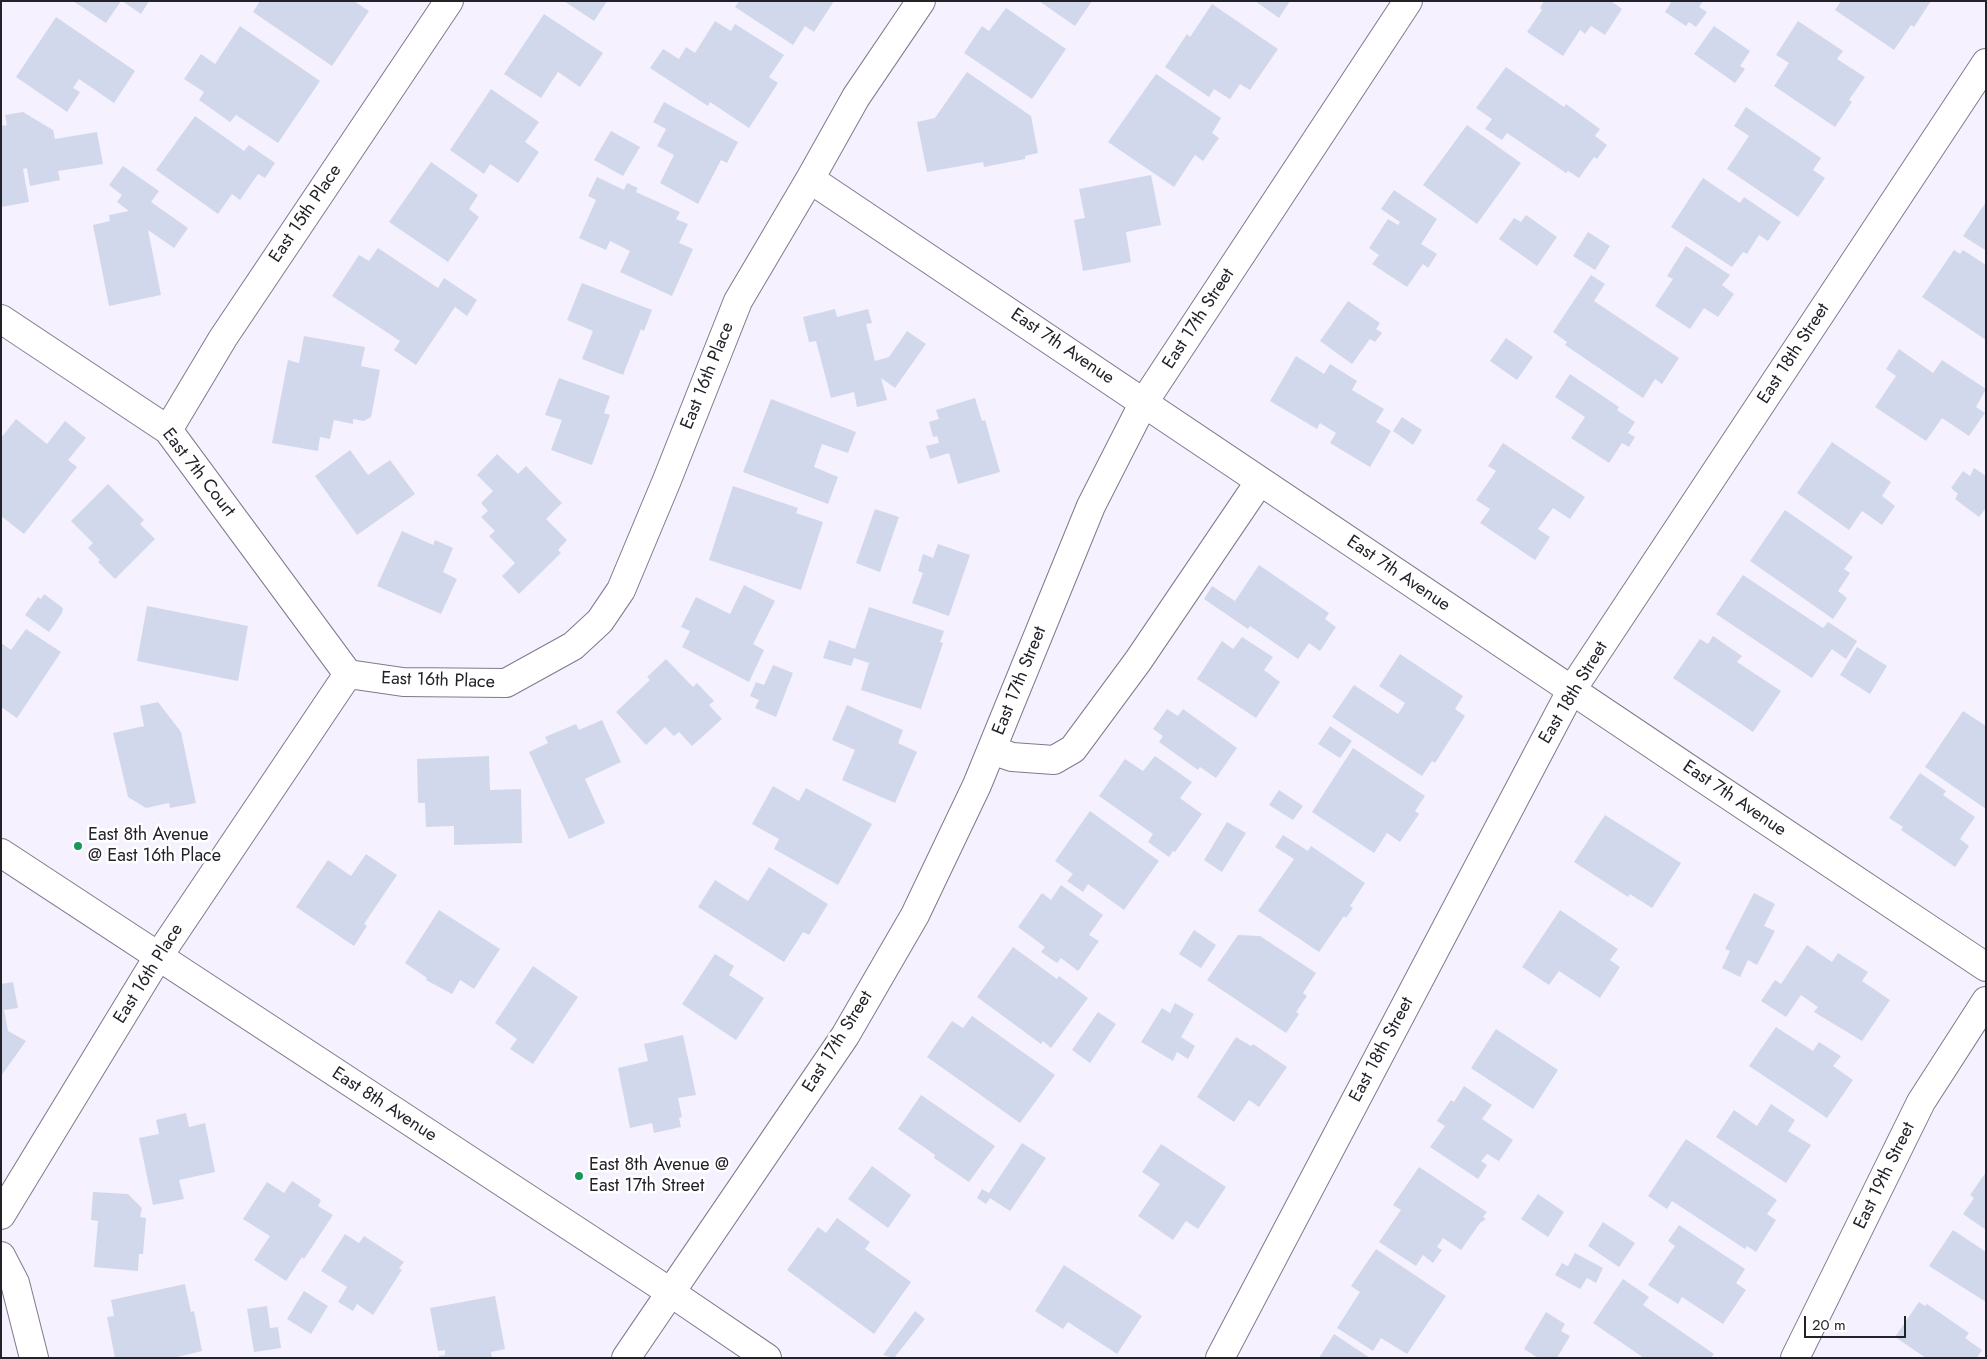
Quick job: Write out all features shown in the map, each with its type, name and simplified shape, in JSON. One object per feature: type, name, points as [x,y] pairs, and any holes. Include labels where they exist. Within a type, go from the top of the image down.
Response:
[{"type":"street","name":"East 15th Place","points":[[168,430],[223,338],[449,1]]},
{"type":"street","name":"East 16th Place","points":[[1,1215],[158,957],[348,674],[403,682],[506,684],[573,646],[600,621],[621,590],[671,471],[738,301],[856,97],[921,1]]},
{"type":"street","name":"East 17th Street","points":[[626,1358],[845,1036],[914,915],[978,786],[1091,506],[1144,402],[1408,1]]},
{"type":"street","name":"East 18th Street","points":[[1220,1358],[1571,691],[1986,64]]},
{"type":"street","name":"East 7th Avenue","points":[[810,179],[1571,691],[1986,967]]},
{"type":"street","name":"East 7th Court","points":[[1,319],[168,430],[348,674]]},
{"type":"street","points":[[992,750],[1012,757],[1054,760],[1073,749],[1138,661],[1260,481]]},
{"type":"street","name":"East 8th Avenue","points":[[1,853],[670,1292],[767,1358]]},
{"type":"street","name":"East 19th Street","points":[[1795,1358],[1921,1102],[1986,1001]]},
{"type":"street","points":[[1,1256],[15,1284],[34,1358]]},
{"type":"building","points":[[73,1],[121,1],[106,23]]},
{"type":"building","points":[[122,1],[149,1],[141,14]]},
{"type":"building","points":[[260,1],[354,1],[369,11],[332,66],[253,12]]},
{"type":"building","points":[[564,1],[607,1],[594,21]]},
{"type":"building","points":[[739,1],[834,1],[814,32],[805,26],[793,45],[735,7]]},
{"type":"building","points":[[1039,1],[1092,1],[1075,26]]},
{"type":"building","points":[[1255,1],[1290,1],[1279,18]]},
{"type":"building","points":[[1544,1],[1611,1],[1622,9],[1605,35],[1591,26],[1585,34],[1580,30],[1563,56],[1527,32],[1542,10],[1540,8]]},
{"type":"building","points":[[1672,1],[1703,1],[1699,7],[1707,12],[1696,27],[1689,22],[1686,26],[1665,12]]},
{"type":"building","points":[[1841,1],[1931,1],[1914,27],[1911,25],[1894,50],[1835,10]]},
{"type":"building","points":[[1212,4],[1278,49],[1250,90],[1240,84],[1230,99],[1214,89],[1209,97],[1165,67],[1187,34],[1190,37]]},
{"type":"building","points":[[1006,8],[1066,49],[1032,99],[964,53],[982,26],[989,31]]},
{"type":"building","points":[[544,14],[603,53],[580,87],[558,72],[541,98],[504,74]]},
{"type":"building","points":[[56,17],[135,71],[114,103],[79,79],[73,88],[80,92],[67,112],[16,77]]},
{"type":"building","points":[[715,21],[731,31],[735,24],[784,55],[769,77],[778,83],[749,128],[710,102],[708,106],[650,68],[663,49],[679,59],[686,47],[695,53]]},
{"type":"building","points":[[1798,21],[1843,51],[1837,59],[1865,77],[1849,100],[1852,102],[1835,127],[1774,86],[1789,63],[1776,55]]},
{"type":"building","points":[[240,26],[320,81],[278,143],[236,115],[230,122],[199,100],[204,92],[184,79],[201,54],[215,64]]},
{"type":"building","points":[[1714,26],[1750,51],[1740,66],[1745,69],[1735,83],[1694,54]]},
{"type":"building","points":[[1506,67],[1564,107],[1566,104],[1600,129],[1595,136],[1607,145],[1597,159],[1594,157],[1579,178],[1568,171],[1566,173],[1507,133],[1502,140],[1485,129],[1492,119],[1476,108]]},
{"type":"building","points":[[967,72],[1031,116],[1038,153],[1025,156],[1025,159],[984,167],[983,162],[927,172],[917,122],[935,118]]},
{"type":"building","points":[[1156,74],[1221,118],[1212,133],[1219,138],[1203,161],[1195,155],[1174,187],[1108,142]]},
{"type":"building","points":[[491,89],[539,122],[525,142],[539,152],[518,183],[490,164],[484,174],[450,150]]},
{"type":"building","points":[[664,102],[738,142],[727,163],[721,160],[698,204],[660,183],[674,155],[657,146],[666,129],[653,122]]},
{"type":"building","points":[[1746,107],[1821,158],[1813,170],[1825,178],[1798,217],[1727,169],[1749,136],[1734,126]]},
{"type":"building","points":[[23,112],[53,130],[55,139],[97,132],[103,164],[58,171],[60,180],[30,186],[27,168],[23,169],[29,202],[1,207],[1,126],[7,125],[5,115]]},
{"type":"building","points":[[195,116],[244,151],[249,145],[275,163],[265,178],[258,174],[240,200],[232,194],[218,214],[156,170]]},
{"type":"building","points":[[1467,125],[1521,163],[1477,224],[1423,185]]},
{"type":"building","points":[[611,131],[640,147],[623,176],[594,160]]},
{"type":"building","points":[[431,162],[478,195],[469,209],[479,217],[448,262],[389,222]]},
{"type":"building","points":[[123,166],[159,191],[151,202],[188,228],[174,248],[148,230],[161,295],[109,306],[93,225],[110,221],[109,215],[129,211],[117,202],[122,195],[109,185]]},
{"type":"building","points":[[1151,175],[1161,225],[1126,232],[1131,262],[1083,271],[1074,220],[1085,218],[1079,189]]},
{"type":"building","points":[[597,177],[624,190],[627,183],[638,188],[636,192],[680,212],[676,219],[688,224],[679,243],[693,249],[672,296],[620,272],[630,251],[610,241],[606,250],[579,238],[596,200],[588,196]]},
{"type":"building","points":[[1703,178],[1740,203],[1744,197],[1781,222],[1768,241],[1759,235],[1747,254],[1743,252],[1732,267],[1671,227]]},
{"type":"building","points":[[1394,190],[1437,219],[1421,244],[1437,254],[1428,268],[1423,264],[1407,287],[1372,264],[1379,255],[1369,248],[1388,219],[1398,225],[1400,222],[1381,209]]},
{"type":"building","points":[[1986,202],[1986,249],[1985,250],[1963,236]]},
{"type":"building","points":[[1526,215],[1557,237],[1537,266],[1499,239],[1514,218],[1521,222]]},
{"type":"building","points":[[1588,232],[1610,246],[1595,270],[1573,256]]},
{"type":"building","points":[[1686,246],[1730,275],[1722,285],[1734,294],[1718,317],[1704,308],[1690,329],[1655,306],[1673,279],[1667,276]]},
{"type":"building","points":[[378,248],[438,288],[444,278],[477,300],[467,316],[455,307],[416,365],[394,350],[400,341],[332,296],[359,255],[369,261]]},
{"type":"building","points":[[1954,250],[1960,254],[1963,250],[1986,265],[1986,340],[1922,297]]},
{"type":"building","points":[[1591,275],[1605,284],[1594,301],[1679,358],[1662,384],[1655,379],[1643,398],[1565,345],[1567,342],[1553,332]]},
{"type":"building","points":[[582,283],[652,310],[644,331],[641,329],[623,375],[582,359],[593,331],[567,320]]},
{"type":"building","points":[[1348,301],[1380,323],[1376,329],[1382,333],[1375,342],[1370,339],[1352,364],[1320,341]]},
{"type":"building","points":[[835,309],[837,317],[868,309],[872,323],[866,324],[875,361],[889,357],[907,331],[926,344],[895,388],[881,378],[887,400],[857,407],[854,392],[831,398],[816,341],[809,342],[803,317]]},
{"type":"building","points":[[304,336],[365,347],[361,366],[380,370],[371,417],[364,421],[353,419],[353,424],[334,420],[330,439],[320,437],[318,451],[272,443],[288,360],[299,363]]},
{"type":"building","points":[[1506,338],[1533,357],[1517,380],[1490,361]]},
{"type":"building","points":[[1899,349],[1933,373],[1942,360],[1986,389],[1976,407],[1985,413],[1969,436],[1942,418],[1926,441],[1875,407],[1896,376],[1886,369]]},
{"type":"building","points":[[1296,356],[1324,374],[1330,364],[1357,381],[1352,390],[1384,409],[1376,422],[1391,431],[1370,467],[1330,443],[1336,433],[1320,423],[1317,429],[1270,401]]},
{"type":"building","points":[[1570,374],[1619,407],[1617,410],[1635,422],[1628,433],[1635,437],[1629,447],[1622,443],[1609,463],[1571,438],[1585,417],[1555,397]]},
{"type":"building","points":[[559,378],[610,396],[604,413],[610,415],[592,465],[551,450],[562,420],[545,415]]},
{"type":"building","points":[[975,398],[982,421],[985,420],[1000,472],[958,484],[949,453],[930,459],[926,446],[939,443],[937,436],[933,437],[929,422],[939,419],[936,410]]},
{"type":"building","points":[[771,399],[856,432],[848,453],[822,444],[814,467],[838,477],[828,504],[743,472]]},
{"type":"building","points":[[1402,417],[1422,430],[1413,445],[1393,431]]},
{"type":"building","points":[[16,419],[47,444],[65,421],[86,438],[68,460],[77,467],[24,534],[1,516],[1,438]]},
{"type":"building","points":[[1832,442],[1891,482],[1882,496],[1895,506],[1882,525],[1862,511],[1849,530],[1797,493]]},
{"type":"building","points":[[1503,443],[1585,497],[1570,519],[1553,508],[1538,529],[1550,537],[1535,560],[1480,523],[1490,509],[1476,500],[1496,471],[1488,466]]},
{"type":"building","points":[[350,450],[368,475],[390,460],[415,494],[357,535],[315,476]]},
{"type":"building","points":[[497,454],[518,474],[526,466],[562,503],[546,519],[567,540],[558,550],[561,553],[519,594],[502,576],[515,563],[489,536],[495,531],[481,517],[488,511],[481,503],[493,491],[477,475]]},
{"type":"building","points":[[1974,468],[1986,476],[1986,508],[1979,517],[1955,499],[1958,494],[1951,488],[1963,471],[1970,476]]},
{"type":"building","points":[[108,484],[144,520],[140,524],[155,539],[115,579],[98,562],[100,560],[88,548],[93,543],[71,521]]},
{"type":"building","points":[[733,486],[798,508],[796,513],[823,522],[801,590],[709,560]]},
{"type":"building","points":[[875,509],[899,517],[880,572],[856,563]]},
{"type":"building","points":[[1785,510],[1853,557],[1844,569],[1850,573],[1838,591],[1847,598],[1833,619],[1750,561]]},
{"type":"building","points":[[402,531],[433,545],[435,540],[453,548],[443,572],[457,579],[441,614],[377,586]]},
{"type":"building","points":[[938,544],[970,555],[949,616],[912,603],[923,573],[918,571],[923,554],[933,558]]},
{"type":"building","points":[[1259,565],[1329,613],[1325,619],[1336,627],[1320,651],[1309,643],[1298,659],[1250,626],[1248,629],[1204,599],[1212,586],[1235,601]]},
{"type":"building","points":[[1743,575],[1823,628],[1828,622],[1857,641],[1846,659],[1832,649],[1812,678],[1716,614]]},
{"type":"building","points":[[744,585],[775,601],[753,644],[764,650],[749,682],[682,647],[690,631],[681,627],[696,597],[730,614]]},
{"type":"building","points":[[44,594],[63,608],[62,613],[49,632],[25,615],[38,597],[41,599]]},
{"type":"building","points":[[147,606],[248,626],[238,681],[137,661]]},
{"type":"building","points":[[869,607],[944,631],[940,642],[943,643],[921,709],[861,690],[869,663],[854,658],[851,666],[823,658],[829,640],[855,649]]},
{"type":"building","points":[[26,629],[61,652],[17,718],[1,707],[1,643],[11,650]]},
{"type":"building","points":[[1713,636],[1742,656],[1737,662],[1781,691],[1753,732],[1673,678],[1700,639],[1708,644]]},
{"type":"building","points":[[1242,637],[1273,657],[1264,670],[1280,682],[1256,718],[1197,679],[1222,641],[1233,649]]},
{"type":"building","points":[[1857,647],[1887,666],[1870,694],[1840,675]]},
{"type":"building","points":[[1400,654],[1463,696],[1455,709],[1465,716],[1435,763],[1432,761],[1422,776],[1332,717],[1354,685],[1398,714],[1405,703],[1379,686]]},
{"type":"building","points":[[666,659],[693,687],[697,683],[714,701],[709,705],[722,719],[692,746],[679,732],[674,736],[665,727],[646,745],[616,712],[650,680],[647,677]]},
{"type":"building","points":[[773,665],[793,673],[776,717],[755,708],[759,700],[750,696],[756,682],[764,685]]},
{"type":"building","points":[[158,702],[181,732],[196,803],[170,808],[169,803],[146,808],[128,797],[113,733],[144,726],[140,706]]},
{"type":"building","points":[[847,705],[903,730],[898,743],[917,752],[895,803],[842,780],[855,750],[832,740]]},
{"type":"building","points":[[1167,709],[1178,716],[1183,709],[1237,748],[1216,778],[1200,767],[1198,770],[1159,742],[1163,736],[1153,729]]},
{"type":"building","points":[[1963,711],[1986,726],[1986,809],[1925,767]]},
{"type":"building","points":[[602,720],[621,762],[585,779],[605,823],[569,839],[529,752],[548,743],[545,737],[576,724],[579,730]]},
{"type":"building","points":[[1330,726],[1352,741],[1340,758],[1318,744]]},
{"type":"building","points":[[1353,748],[1425,796],[1415,811],[1419,814],[1400,842],[1387,833],[1374,853],[1312,812]]},
{"type":"building","points":[[489,756],[490,790],[521,789],[522,843],[454,845],[454,826],[426,827],[425,803],[418,803],[417,759]]},
{"type":"building","points":[[1155,756],[1192,782],[1180,798],[1202,814],[1175,852],[1173,851],[1169,857],[1148,842],[1153,834],[1099,796],[1125,759],[1143,771]]},
{"type":"building","points":[[1920,773],[1946,791],[1943,795],[1975,817],[1960,839],[1969,846],[1955,867],[1901,830],[1903,827],[1889,818]]},
{"type":"building","points":[[773,786],[799,801],[806,788],[872,824],[838,885],[774,849],[779,839],[752,824]]},
{"type":"building","points":[[1279,790],[1303,806],[1293,820],[1269,805]]},
{"type":"building","points":[[1090,811],[1159,861],[1124,910],[1088,884],[1083,892],[1067,881],[1073,874],[1055,861]]},
{"type":"building","points":[[1605,815],[1681,863],[1652,908],[1630,894],[1628,897],[1574,862]]},
{"type":"building","points":[[1227,822],[1246,833],[1222,872],[1204,860]]},
{"type":"building","points":[[1283,835],[1308,851],[1311,846],[1365,883],[1350,906],[1353,908],[1346,918],[1344,916],[1319,952],[1258,911],[1294,859],[1275,847]]},
{"type":"building","points":[[366,854],[397,875],[364,924],[367,926],[354,946],[296,907],[328,860],[351,876]]},
{"type":"building","points":[[769,867],[828,904],[809,935],[803,932],[784,962],[698,907],[715,880],[748,901]]},
{"type":"building","points":[[1061,885],[1103,915],[1089,935],[1099,941],[1078,971],[1061,958],[1057,963],[1041,952],[1045,947],[1018,927],[1042,893],[1051,900]]},
{"type":"building","points":[[1754,893],[1775,904],[1764,926],[1775,931],[1757,965],[1748,960],[1740,977],[1722,968],[1730,951],[1725,949]]},
{"type":"building","points":[[439,910],[500,949],[474,989],[460,980],[452,994],[426,980],[427,978],[405,963]]},
{"type":"building","points":[[1560,910],[1618,949],[1610,960],[1620,967],[1600,998],[1559,971],[1549,985],[1522,967]]},
{"type":"building","points":[[1194,930],[1216,945],[1201,968],[1179,954]]},
{"type":"building","points":[[1238,935],[1260,936],[1316,973],[1303,993],[1307,996],[1296,1012],[1299,1014],[1286,1033],[1207,980]]},
{"type":"building","points":[[1807,945],[1832,962],[1838,953],[1868,972],[1862,981],[1890,1000],[1862,1041],[1814,1012],[1818,1007],[1801,995],[1786,1017],[1761,1001],[1775,980],[1781,984]]},
{"type":"building","points":[[1013,947],[1057,979],[1059,976],[1088,998],[1051,1048],[1043,1041],[1041,1044],[977,997]]},
{"type":"building","points":[[715,954],[734,966],[729,975],[764,998],[736,1040],[682,1004]]},
{"type":"building","points":[[533,966],[578,997],[533,1064],[510,1049],[517,1039],[495,1023]]},
{"type":"building","points":[[13,982],[18,1008],[4,1010],[8,1031],[26,1041],[1,1076],[1,984]]},
{"type":"building","points":[[1175,1003],[1194,1014],[1181,1037],[1195,1046],[1188,1059],[1177,1052],[1173,1061],[1141,1042],[1162,1008],[1170,1013]]},
{"type":"building","points":[[1098,1012],[1116,1024],[1090,1063],[1072,1050]]},
{"type":"building","points":[[972,1016],[1055,1075],[1020,1123],[927,1057],[952,1021],[963,1028]]},
{"type":"building","points":[[1776,1027],[1813,1051],[1819,1042],[1841,1056],[1833,1066],[1853,1080],[1827,1118],[1749,1066]]},
{"type":"building","points":[[1496,1029],[1558,1070],[1533,1109],[1471,1068]]},
{"type":"building","points":[[683,1035],[696,1095],[678,1098],[682,1117],[679,1118],[681,1127],[654,1133],[652,1123],[630,1128],[618,1068],[648,1061],[644,1044]]},
{"type":"building","points":[[1236,1037],[1251,1046],[1253,1044],[1287,1067],[1259,1107],[1249,1100],[1234,1122],[1197,1097]]},
{"type":"building","points":[[1464,1086],[1492,1105],[1482,1119],[1513,1140],[1499,1161],[1487,1154],[1481,1161],[1487,1165],[1478,1179],[1430,1147],[1445,1126],[1437,1121],[1451,1100],[1454,1102]]},
{"type":"building","points":[[921,1095],[995,1146],[969,1182],[934,1158],[935,1155],[898,1129]]},
{"type":"building","points":[[1771,1104],[1795,1120],[1788,1131],[1811,1145],[1786,1183],[1716,1137],[1734,1110],[1757,1126]]},
{"type":"building","points":[[186,1113],[189,1127],[205,1123],[215,1172],[179,1180],[184,1199],[153,1205],[139,1138],[159,1134],[156,1120]]},
{"type":"building","points":[[1686,1139],[1777,1200],[1767,1214],[1776,1220],[1756,1252],[1747,1246],[1745,1249],[1672,1201],[1667,1209],[1648,1196]]},
{"type":"building","points":[[1022,1143],[1046,1158],[1010,1211],[990,1198],[986,1204],[977,1198],[982,1189],[989,1193]]},
{"type":"building","points":[[1161,1144],[1226,1187],[1198,1229],[1186,1221],[1173,1240],[1138,1216],[1160,1184],[1142,1172]]},
{"type":"building","points":[[872,1166],[911,1195],[888,1228],[848,1199]]},
{"type":"building","points":[[1419,1167],[1487,1212],[1483,1217],[1486,1219],[1480,1223],[1461,1250],[1443,1238],[1437,1247],[1442,1250],[1433,1263],[1423,1255],[1416,1266],[1379,1242],[1401,1210],[1393,1205]]},
{"type":"building","points":[[1986,1172],[1986,1230],[1963,1214],[1974,1198],[1970,1195]]},
{"type":"building","points":[[292,1181],[321,1200],[318,1206],[333,1215],[304,1259],[302,1257],[286,1281],[254,1260],[270,1236],[243,1219],[267,1182],[284,1193]]},
{"type":"building","points":[[93,1192],[128,1194],[142,1208],[140,1217],[146,1218],[143,1254],[139,1254],[138,1271],[94,1267],[98,1221],[91,1220]]},
{"type":"building","points":[[1538,1194],[1564,1212],[1548,1237],[1521,1219]]},
{"type":"building","points":[[837,1218],[870,1242],[865,1249],[911,1282],[874,1334],[787,1270],[818,1227],[826,1233]]},
{"type":"building","points":[[1603,1222],[1635,1243],[1619,1267],[1588,1246]]},
{"type":"building","points":[[1679,1225],[1745,1269],[1736,1283],[1746,1290],[1723,1324],[1682,1297],[1678,1304],[1648,1285],[1675,1246],[1668,1241]]},
{"type":"building","points":[[1953,1230],[1986,1252],[1986,1302],[1929,1266]]},
{"type":"building","points":[[345,1234],[359,1243],[364,1236],[404,1262],[399,1268],[402,1270],[373,1315],[357,1304],[353,1311],[338,1302],[347,1287],[321,1271]]},
{"type":"building","points":[[1376,1249],[1446,1296],[1407,1354],[1381,1338],[1373,1351],[1337,1328],[1360,1292],[1351,1286]]},
{"type":"building","points":[[1575,1253],[1603,1268],[1596,1283],[1587,1278],[1580,1289],[1555,1275],[1562,1263],[1568,1266]]},
{"type":"building","points":[[1064,1265],[1142,1316],[1117,1354],[1068,1322],[1063,1329],[1035,1311]]},
{"type":"building","points":[[1623,1279],[1649,1297],[1643,1305],[1714,1354],[1711,1358],[1644,1358],[1593,1323]]},
{"type":"building","points":[[185,1284],[191,1312],[194,1311],[202,1351],[173,1358],[115,1358],[107,1317],[114,1316],[111,1300]]},
{"type":"building","points":[[304,1291],[328,1306],[311,1334],[287,1319]]},
{"type":"building","points":[[495,1296],[505,1349],[491,1352],[492,1358],[439,1358],[439,1356],[445,1355],[445,1350],[438,1351],[430,1308]]},
{"type":"building","points":[[1919,1302],[1925,1306],[1927,1304],[1969,1333],[1965,1338],[1982,1350],[1977,1358],[1926,1358],[1895,1337]]},
{"type":"building","points":[[267,1306],[270,1328],[278,1327],[281,1348],[254,1352],[247,1309]]},
{"type":"building","points":[[915,1311],[925,1319],[894,1358],[883,1355]]},
{"type":"building","points":[[1546,1312],[1565,1324],[1561,1331],[1570,1336],[1557,1358],[1538,1358],[1524,1349]]},
{"type":"building","points":[[1334,1334],[1370,1358],[1319,1358]]},
{"type":"place","name":"East 8th Avenue @ East 16th Place","points":[[78,846]]},
{"type":"place","name":"East 8th Avenue @ East 17th Street","points":[[579,1176]]}]
